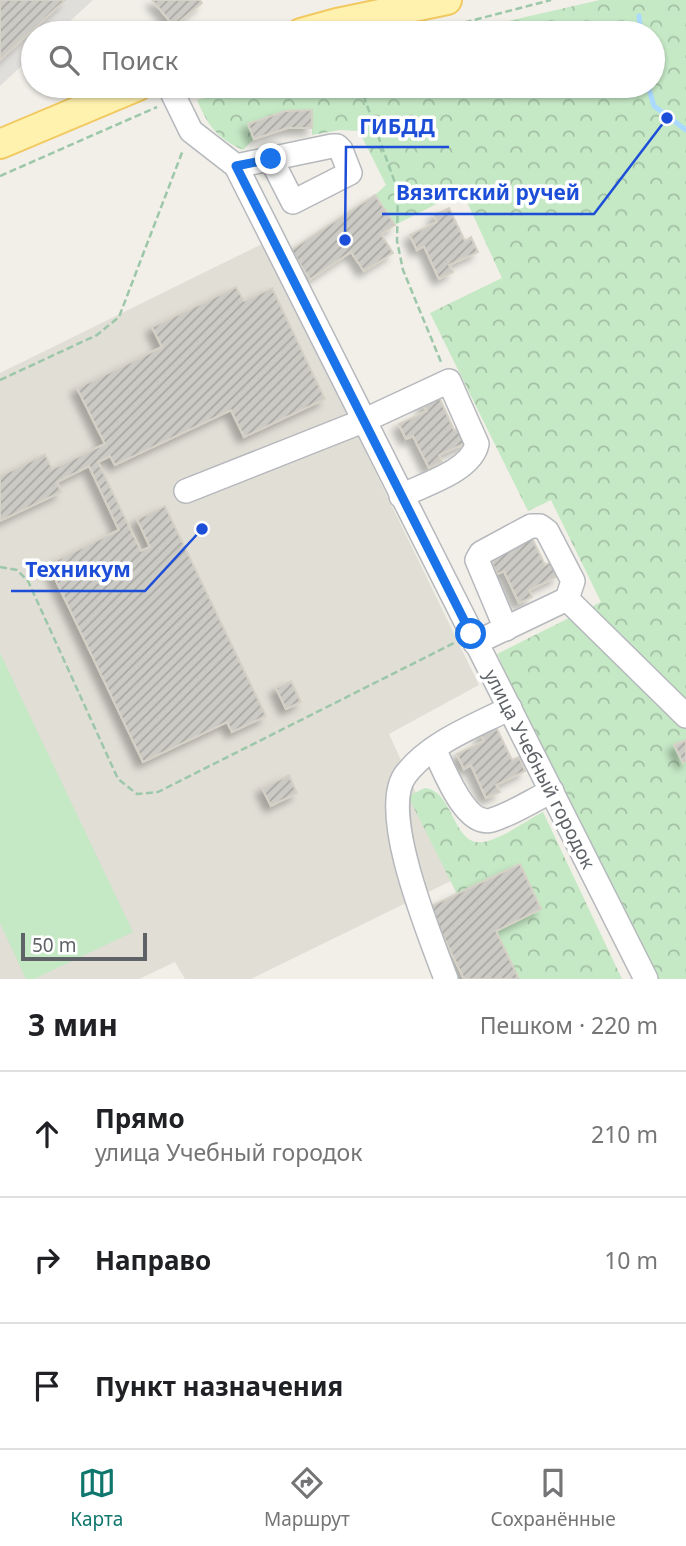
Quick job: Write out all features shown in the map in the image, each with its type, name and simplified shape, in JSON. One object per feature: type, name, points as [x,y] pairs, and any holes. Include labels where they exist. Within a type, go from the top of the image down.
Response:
[{"type":"main road","points":[[347,21],[447,0]]},
{"type":"main road","points":[[0,144],[109,98]]},
{"type":"lane","name":"улица Учебный городок","points":[[175,98],[191,131],[236,166],[646,979]]},
{"type":"lane","points":[[236,166],[271,159]]},
{"type":"lane","points":[[186,491],[363,421],[449,381],[477,444],[475,454],[465,463],[401,496]]},
{"type":"lane","points":[[473,638],[506,629],[566,599],[573,580],[547,531],[540,526],[531,526],[481,553],[477,560],[506,629]]},
{"type":"lane","points":[[566,599],[686,716]]},
{"type":"lane","points":[[446,979],[410,879],[398,816],[397,795],[405,775],[434,749],[510,708]]},
{"type":"lane","points":[[434,749],[467,811],[477,820],[491,821],[552,791]]},
{"type":"path","points":[[470,21],[551,0]]},
{"type":"path","points":[[0,176],[163,98]]},
{"type":"path","points":[[364,98],[398,191],[397,241],[402,270],[449,381]]},
{"type":"path","points":[[0,380],[97,335],[119,317],[191,131]]},
{"type":"path","points":[[0,567],[17,570],[28,581],[118,779],[137,794],[158,792],[473,638]]},
{"type":"shaded area","points":[[0,0],[93,0],[70,21],[21,21],[21,66],[0,86]]},
{"type":"shaded area","points":[[264,243],[479,685],[389,734],[455,879],[251,979],[185,979],[175,962],[139,979],[0,979],[0,373]]},
{"type":"green space","points":[[600,0],[686,0],[686,979],[651,979],[497,654],[601,602],[551,500],[528,511],[430,313],[502,278],[462,191],[395,225],[375,195],[386,185],[359,131],[340,130],[312,135],[312,111],[285,111],[248,124],[254,139],[243,150],[226,141],[214,130],[197,100],[665,98],[665,21],[508,21]]},
{"type":"green space","points":[[0,653],[133,932],[34,979],[26,979],[0,923]]},
{"type":"green space","points":[[425,788],[435,791],[442,798],[459,828],[473,841],[483,842],[498,837],[543,812],[622,979],[519,979],[496,931],[541,909],[520,865],[457,894],[408,796]]},
{"type":"building","points":[[0,0],[65,0],[42,21],[21,21],[21,41],[0,60]]},
{"type":"building","points":[[152,0],[200,0],[202,3],[180,21],[170,21]]},
{"type":"building","points":[[312,110],[312,128],[287,128],[254,139],[248,124],[285,111]]},
{"type":"building","points":[[375,195],[395,225],[381,234],[393,253],[364,271],[351,252],[310,279],[291,250]]},
{"type":"building","points":[[449,208],[465,241],[471,237],[478,252],[449,265],[453,272],[439,279],[424,246],[417,250],[410,235],[437,222],[434,215]]},
{"type":"building","points":[[236,287],[244,301],[272,288],[325,399],[244,437],[231,410],[115,465],[110,456],[98,462],[141,551],[150,547],[137,519],[165,506],[266,716],[232,732],[227,722],[143,762],[48,564],[119,530],[89,466],[57,482],[61,492],[0,521],[0,476],[45,454],[52,469],[105,444],[77,388],[162,347],[152,327]]},
{"type":"building","points":[[439,397],[454,430],[461,427],[468,442],[439,455],[442,462],[429,468],[413,436],[406,439],[399,424],[427,411],[423,405]]},
{"type":"building","points":[[529,532],[545,565],[551,562],[558,576],[529,590],[532,597],[519,603],[504,571],[497,574],[490,559]]},
{"type":"building","points":[[291,681],[301,702],[286,709],[276,688]]},
{"type":"building","points":[[496,727],[512,760],[519,757],[525,771],[496,785],[500,792],[486,798],[471,765],[464,769],[457,754],[484,741],[481,734]]},
{"type":"building","points":[[686,740],[686,761],[683,763],[674,745]]},
{"type":"building","points":[[289,775],[297,793],[271,806],[262,788]]},
{"type":"building","points":[[520,864],[541,909],[496,931],[519,979],[464,979],[429,907]]},
{"type":"waterway","points":[[639,16],[640,21]]},
{"type":"waterway","points":[[652,98],[654,106],[686,130]]},
{"type":"place","name":"Вязитский ручей","points":[[667,118]]},
{"type":"place","name":"ГИБДД","points":[[345,240]]},
{"type":"place","name":"Техникум","points":[[202,529]]},
{"type":"route","points":[[271,159],[236,166],[471,634]]}]
